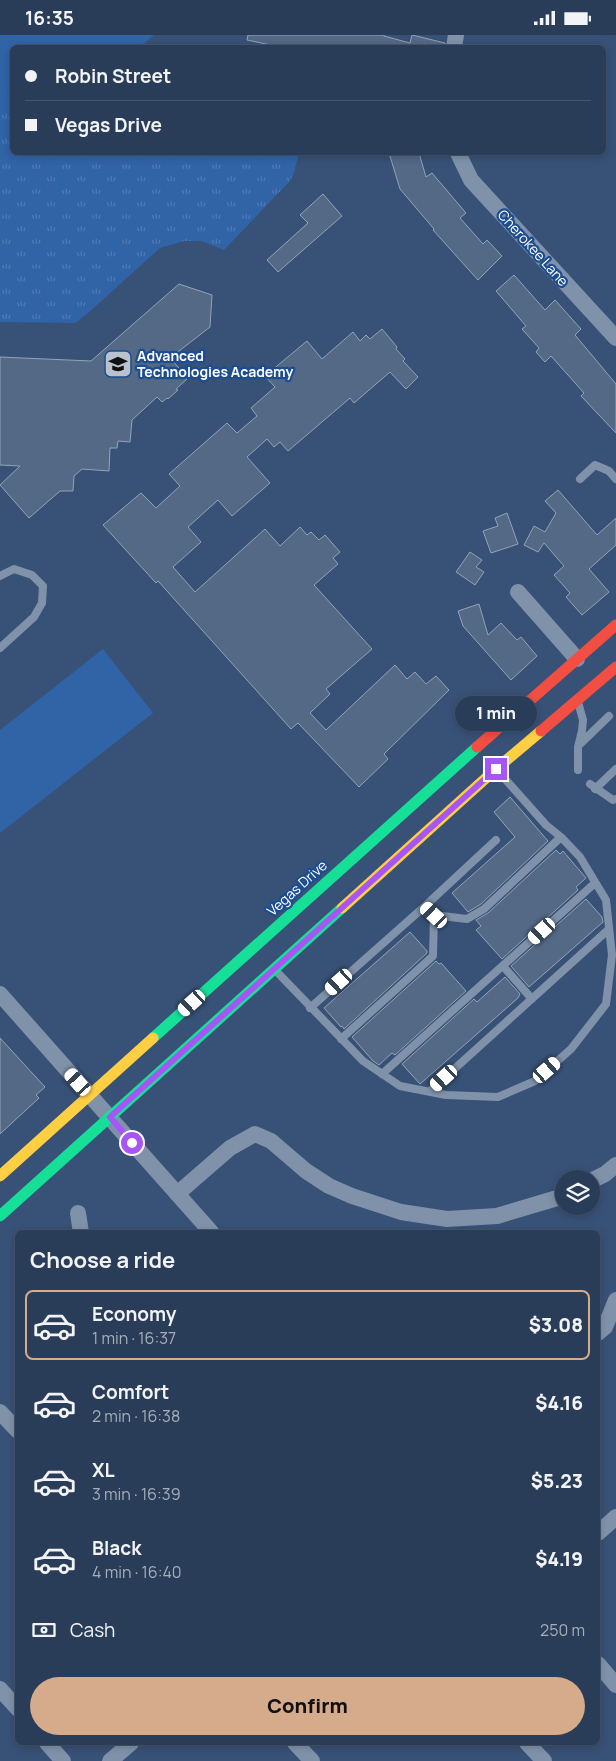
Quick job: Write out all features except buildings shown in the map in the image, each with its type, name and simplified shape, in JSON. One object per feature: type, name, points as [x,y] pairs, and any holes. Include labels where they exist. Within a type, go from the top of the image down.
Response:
[{"type":"main road","name":"Vegas Drive","points":[[0,1176],[464,757],[616,625]]},
{"type":"main road","points":[[0,1216],[496,769],[616,667]]},
{"type":"main road","points":[[357,853],[379,875]]},
{"type":"street","name":"Cherokee Lane","points":[[459,155],[471,180],[616,338]]},
{"type":"street","points":[[518,592],[577,659]]},
{"type":"street","points":[[0,994],[209,1230]]},
{"type":"street","points":[[177,1194],[230,1148],[255,1134],[271,1141],[306,1171],[329,1186],[352,1196],[446,1226],[496,1216],[555,1200]]},
{"type":"street","points":[[600,1176],[616,1165]]},
{"type":"street","points":[[78,1213],[81,1230]]},
{"type":"street","points":[[600,1331],[605,1327],[616,1300]]},
{"type":"street","points":[[0,1412],[15,1428]]},
{"type":"street","points":[[600,1531],[616,1517]]},
{"type":"street","points":[[600,1666],[616,1685]]},
{"type":"street","points":[[0,1689],[15,1706]]},
{"type":"street","points":[[49,1745],[63,1761]]},
{"type":"street","points":[[110,1761],[129,1745]]},
{"type":"street","points":[[297,1745],[312,1761]]},
{"type":"street","points":[[529,1745],[544,1761]]},
{"type":"lane","points":[[580,479],[596,465],[609,471],[616,479]]},
{"type":"lane","points":[[0,576],[14,569],[32,575],[43,586],[42,603],[34,617],[0,648]]},
{"type":"lane","points":[[578,701],[583,720],[578,747],[578,770]]},
{"type":"lane","points":[[578,747],[609,716]]},
{"type":"lane","points":[[275,969],[310,1008],[363,1061],[400,1086],[446,1095],[498,1097],[535,1081],[571,1049],[606,1004],[612,955],[606,900],[580,857],[561,837],[546,825],[496,769]]},
{"type":"lane","points":[[616,769],[593,786],[613,800],[616,799]]},
{"type":"lane","points":[[425,906],[434,915],[467,919],[484,909],[561,837]]},
{"type":"lane","points":[[310,1008],[496,840]]},
{"type":"lane","points":[[382,1074],[595,883]]},
{"type":"lane","points":[[341,1039],[433,956],[434,915]]},
{"type":"lane","points":[[430,1091],[609,929]]},
{"type":"lane","points":[[503,966],[532,999]]},
{"type":"green space","points":[[0,35],[154,35],[142,45],[10,45],[10,104],[0,92]]},
{"type":"green space","points":[[0,92],[10,104],[10,155],[299,155],[289,182],[224,250],[201,241],[184,241],[160,248],[75,323],[0,322]]},
{"type":"green space","points":[[103,649],[153,713],[0,833],[0,730]]},
{"type":"traffic: fast","points":[[153,1038],[477,747]]},
{"type":"traffic: fast","points":[[0,1216],[342,908]]},
{"type":"traffic: slow","points":[[342,908],[496,769],[541,731]]},
{"type":"traffic: slow","points":[[0,1176],[153,1038]]},
{"type":"traffic: jam","points":[[477,747],[616,625]]},
{"type":"traffic: jam","points":[[541,731],[616,667]]},
{"type":"place","name":"Advanced Technologies Academy","points":[[118,364]]},
{"type":"route","points":[[132,1143],[110,1117],[496,769]]}]
